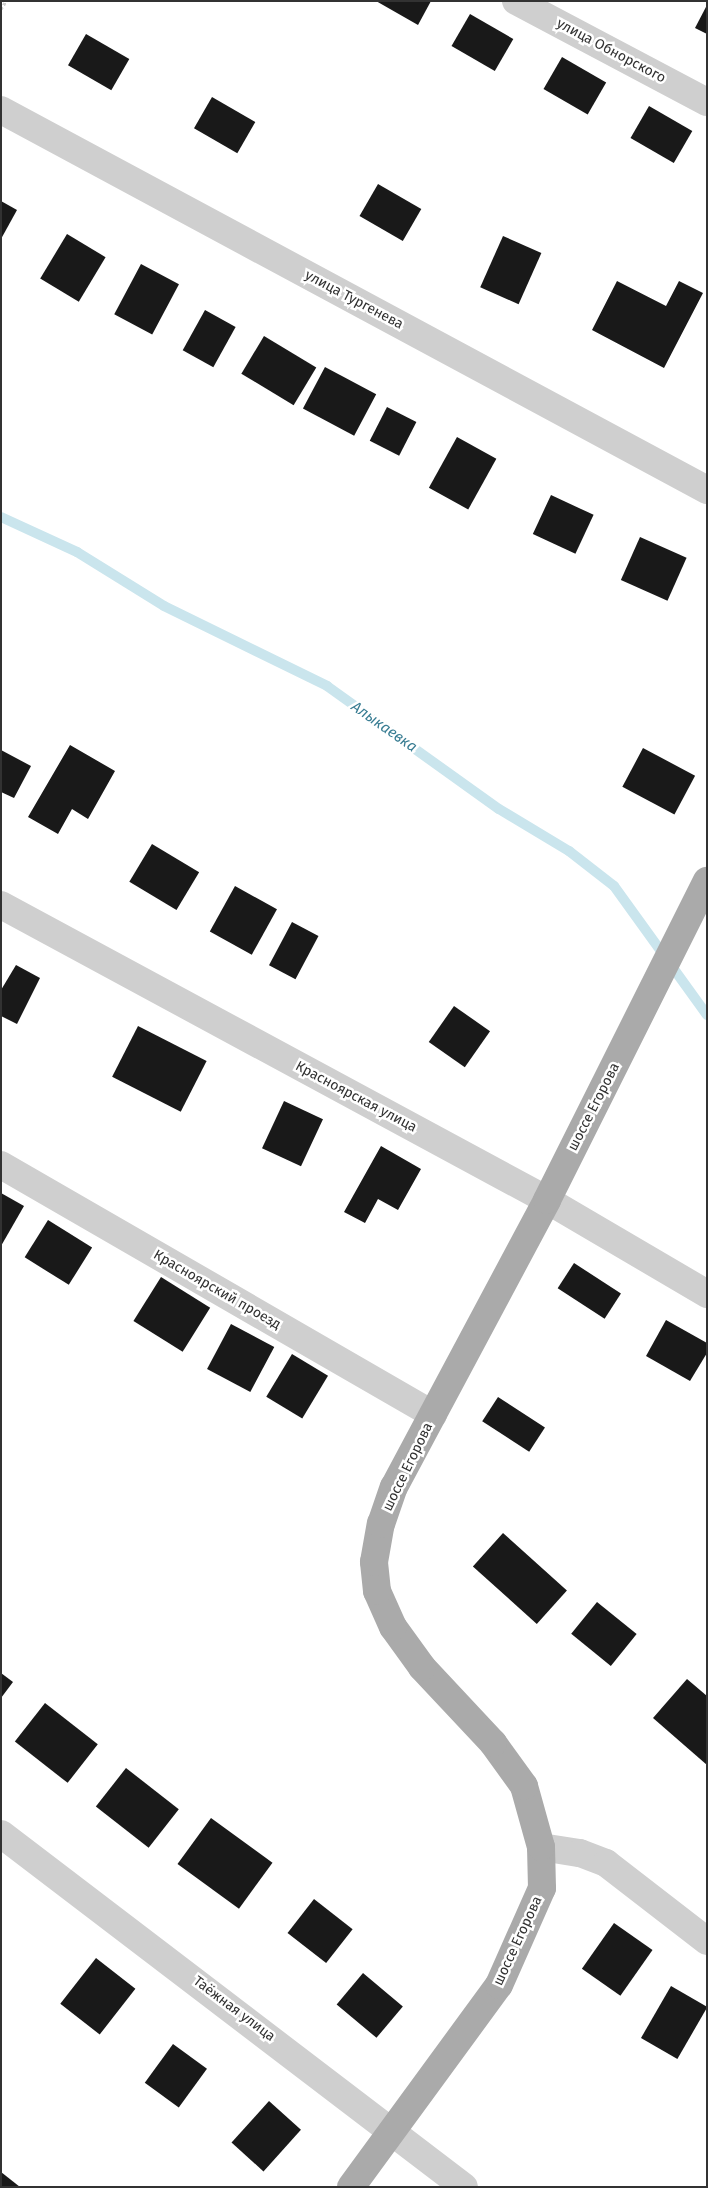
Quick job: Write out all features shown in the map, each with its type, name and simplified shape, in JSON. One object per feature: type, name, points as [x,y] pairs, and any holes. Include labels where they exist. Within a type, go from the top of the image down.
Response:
[{"type":"main road","name":"шоссе Егорова","points":[[351,2187],[499,1985],[542,1888],[541,1847],[524,1786],[493,1743],[422,1667],[393,1627],[377,1590],[374,1562],[381,1524],[394,1487],[547,1200],[707,881]]},
{"type":"street","name":"улица Обнорского","points":[[516,1],[707,102]]},
{"type":"street","name":"улица Тургенева","points":[[1,110],[707,490]]},
{"type":"street","name":"Красноярская улица","points":[[1,905],[547,1200],[707,1294]]},
{"type":"street","name":"Красноярский проезд","points":[[1,1165],[433,1414]]},
{"type":"street","name":"Таёжная улица","points":[[1,1834],[394,2130],[464,2187]]},
{"type":"street","points":[[541,1847],[580,1853],[606,1863],[707,1941]]},
{"type":"path","points":[[1,9],[6,1]]},
{"type":"building","points":[[376,1],[431,1],[418,25]]},
{"type":"building","points":[[707,5],[707,34],[695,28]]},
{"type":"building","points":[[470,14],[513,39],[495,71],[452,46]]},
{"type":"building","points":[[86,34],[129,59],[111,90],[68,65]]},
{"type":"building","points":[[562,57],[606,82],[588,115],[544,89]]},
{"type":"building","points":[[212,97],[255,122],[237,153],[194,128]]},
{"type":"building","points":[[649,106],[692,131],[674,163],[630,138]]},
{"type":"building","points":[[378,184],[421,209],[403,241],[360,216]]},
{"type":"building","points":[[1,201],[17,210],[1,239]]},
{"type":"building","points":[[67,234],[106,257],[79,302],[40,279]]},
{"type":"building","points":[[503,236],[541,253],[519,304],[480,287]]},
{"type":"building","points":[[141,264],[179,284],[152,335],[114,314]]},
{"type":"building","points":[[617,281],[666,306],[679,281],[703,293],[664,368],[592,330]]},
{"type":"building","points":[[205,310],[236,327],[213,367],[183,350]]},
{"type":"building","points":[[264,336],[316,367],[294,405],[241,374]]},
{"type":"building","points":[[325,367],[376,394],[354,436],[303,408]]},
{"type":"building","points":[[387,407],[416,422],[399,456],[370,441]]},
{"type":"building","points":[[457,437],[496,459],[468,510],[429,488]]},
{"type":"building","points":[[551,495],[594,515],[575,554],[533,534]]},
{"type":"building","points":[[640,537],[687,558],[667,601],[621,580]]},
{"type":"building","points":[[70,745],[115,771],[88,819],[72,809],[58,834],[28,817]]},
{"type":"building","points":[[643,748],[695,776],[674,815],[622,787]]},
{"type":"building","points":[[1,750],[31,766],[14,798],[1,792]]},
{"type":"building","points":[[152,844],[199,872],[176,910],[129,882]]},
{"type":"building","points":[[235,886],[277,909],[252,955],[210,931]]},
{"type":"building","points":[[292,922],[318,936],[295,979],[269,965]]},
{"type":"building","points":[[16,965],[40,978],[17,1024],[1,1016],[1,990]]},
{"type":"building","points":[[454,1006],[490,1031],[465,1067],[429,1042]]},
{"type":"building","points":[[138,1026],[207,1061],[181,1112],[112,1077]]},
{"type":"building","points":[[284,1101],[323,1119],[301,1166],[262,1148]]},
{"type":"building","points":[[381,1146],[421,1169],[398,1210],[378,1199],[365,1223],[344,1212]]},
{"type":"building","points":[[1,1193],[24,1206],[1,1246]]},
{"type":"building","points":[[48,1220],[92,1248],[69,1285],[25,1257]]},
{"type":"building","points":[[574,1263],[621,1293],[605,1319],[558,1288]]},
{"type":"building","points":[[161,1277],[210,1308],[183,1352],[133,1321]]},
{"type":"building","points":[[666,1320],[707,1343],[707,1353],[690,1381],[646,1356]]},
{"type":"building","points":[[231,1324],[274,1347],[250,1392],[207,1369]]},
{"type":"building","points":[[292,1354],[328,1376],[302,1418],[266,1397]]},
{"type":"building","points":[[498,1397],[545,1427],[529,1452],[482,1421]]},
{"type":"building","points":[[503,1533],[567,1591],[537,1624],[473,1566]]},
{"type":"building","points":[[597,1602],[637,1634],[611,1666],[571,1634]]},
{"type":"building","points":[[1,1673],[13,1682],[1,1698]]},
{"type":"building","points":[[687,1679],[707,1696],[707,1765],[653,1718]]},
{"type":"building","points":[[45,1703],[98,1744],[68,1783],[15,1742]]},
{"type":"building","points":[[126,1768],[179,1809],[149,1848],[96,1807]]},
{"type":"building","points":[[211,1818],[272,1863],[239,1909],[177,1864]]},
{"type":"building","points":[[314,1899],[353,1929],[326,1963],[288,1933]]},
{"type":"building","points":[[614,1923],[653,1950],[620,1996],[582,1969]]},
{"type":"building","points":[[96,1958],[135,1989],[100,2034],[60,2004]]},
{"type":"building","points":[[363,1973],[403,2006],[376,2038],[337,2004]]},
{"type":"building","points":[[671,1986],[707,2007],[677,2059],[641,2038]]},
{"type":"building","points":[[173,2044],[207,2069],[179,2108],[145,2083]]},
{"type":"building","points":[[269,2101],[301,2130],[263,2171],[232,2143]]},
{"type":"building","points":[[1,2172],[20,2187],[1,2187]]},
{"type":"waterway","name":"Алыкаевка","points":[[1,517],[77,552],[164,606],[327,686],[499,809],[569,851],[614,886],[707,1015]]}]
